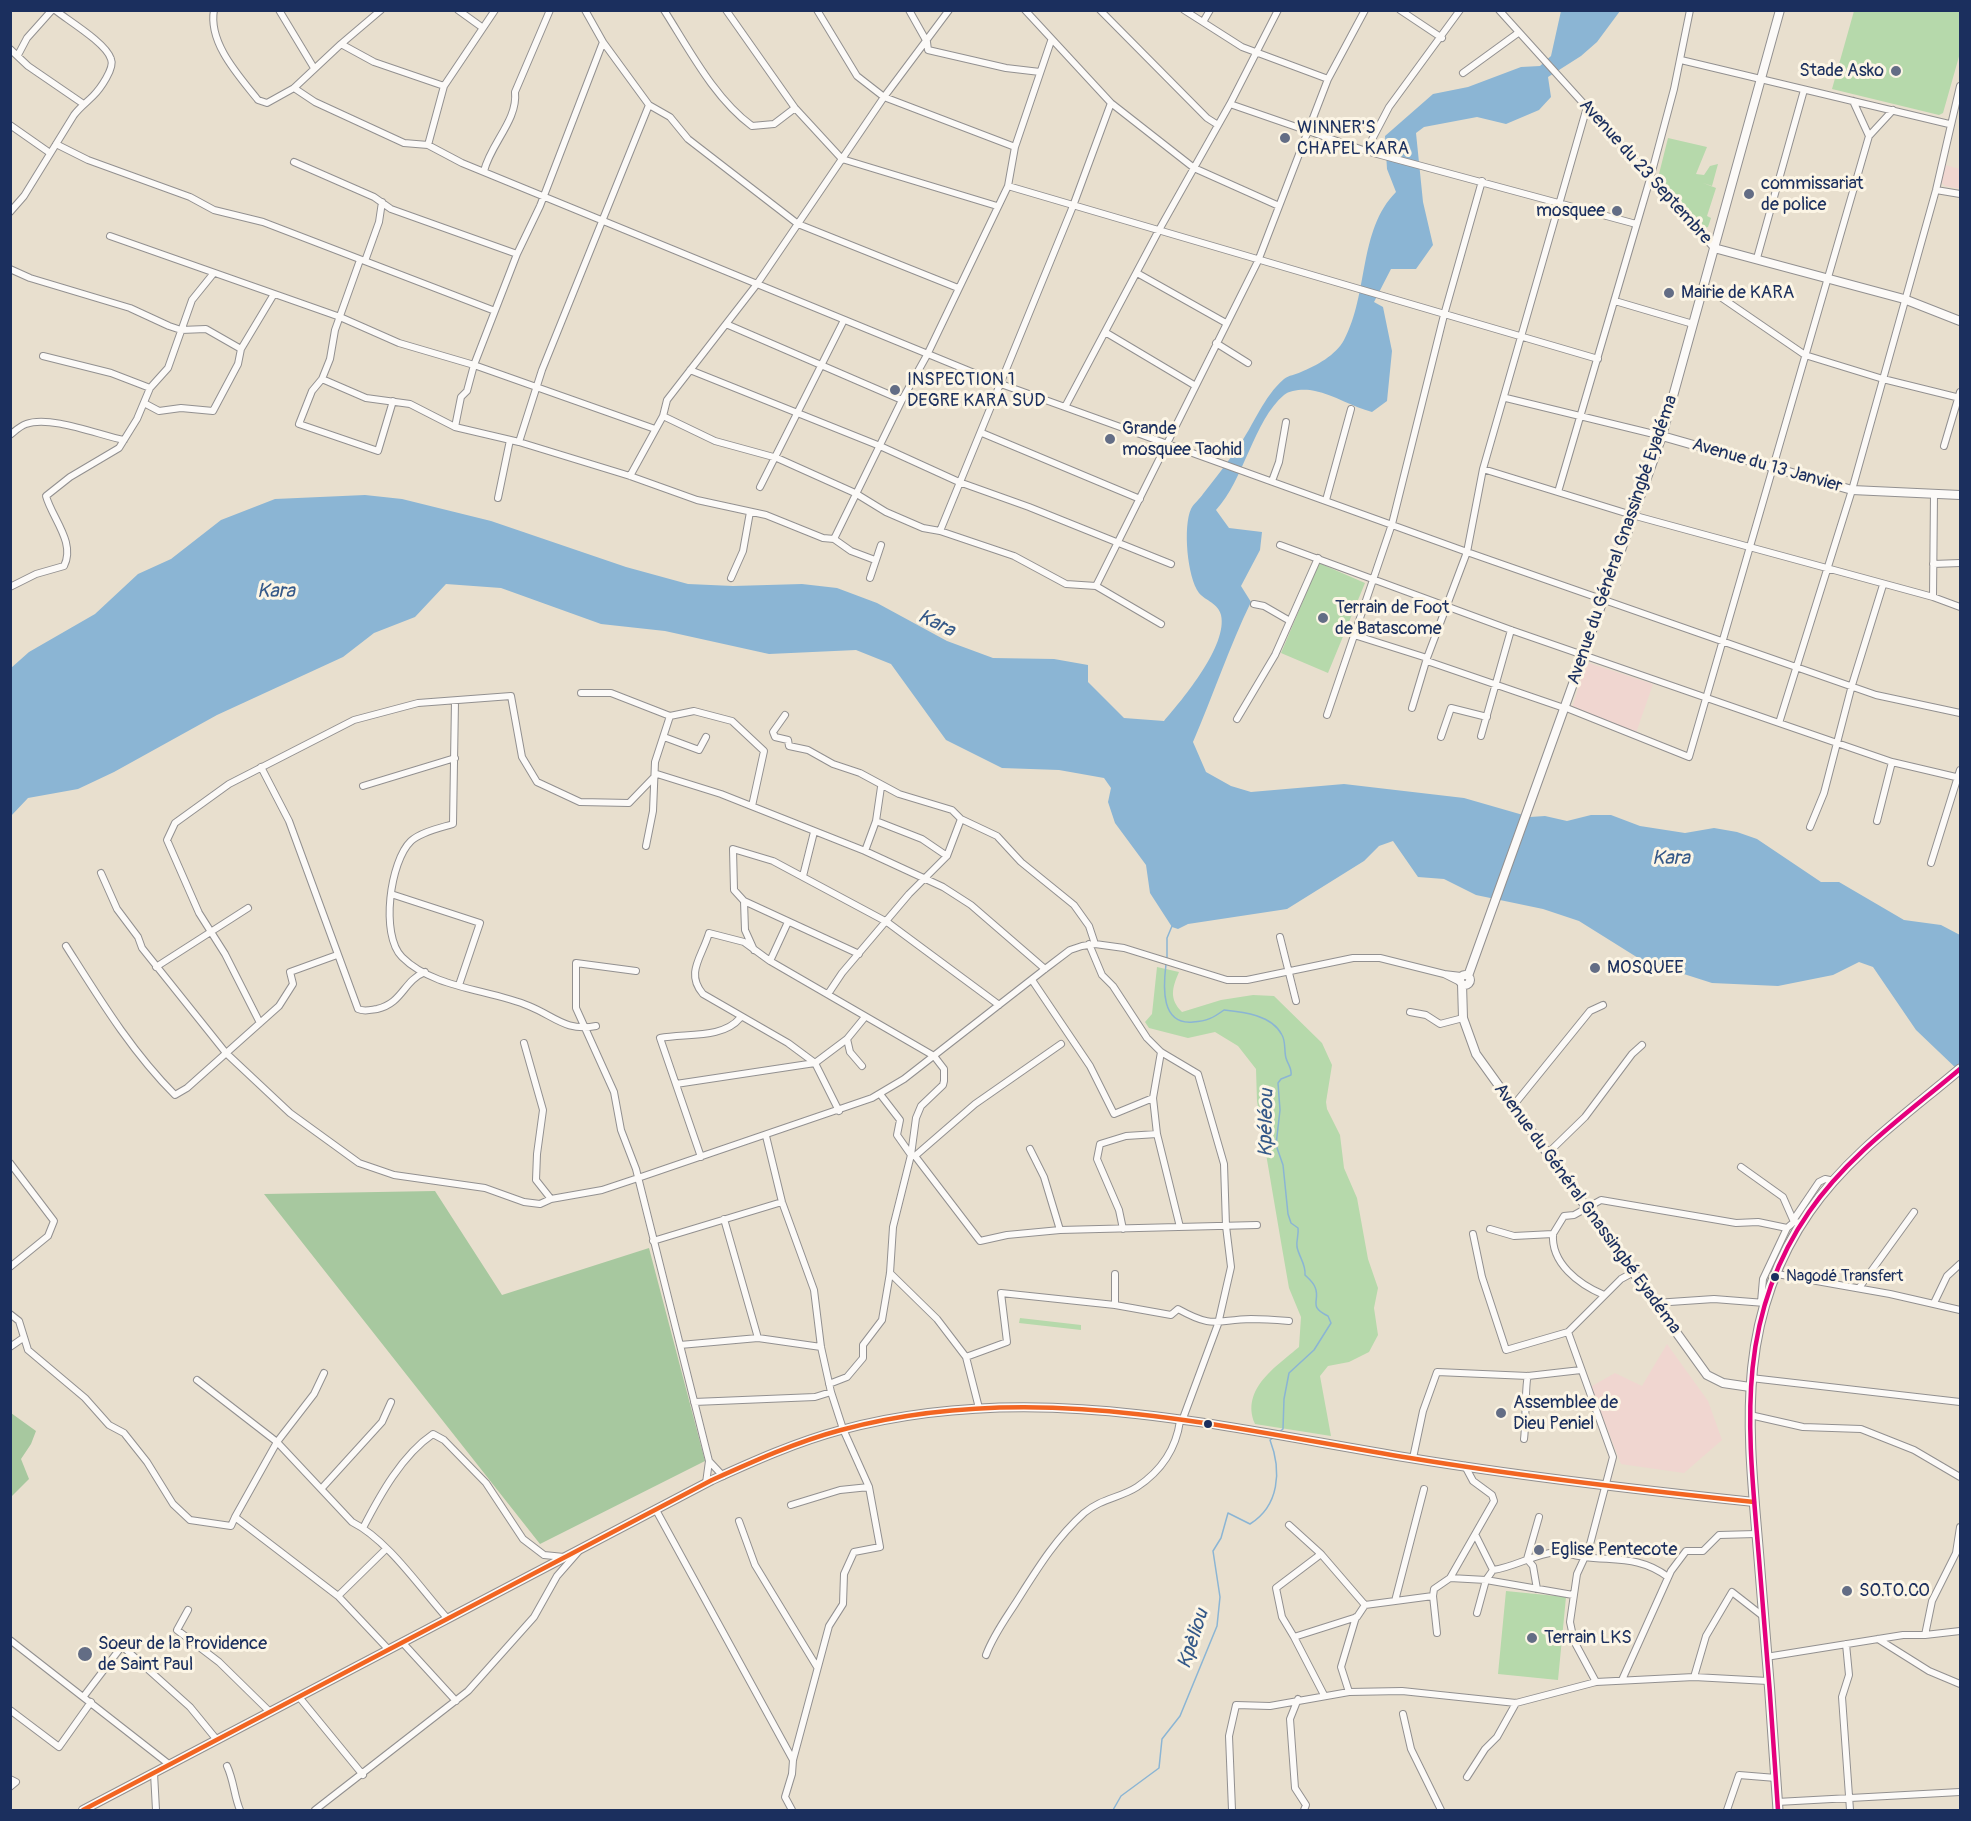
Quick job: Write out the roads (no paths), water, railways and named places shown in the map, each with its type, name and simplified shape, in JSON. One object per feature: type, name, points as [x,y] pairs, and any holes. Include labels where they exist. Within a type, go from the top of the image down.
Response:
[{"type":"highway","points":[[1778,1806],[1756,1534],[1749,1415],[1753,1346],[1763,1302],[1777,1274],[1796,1221],[1879,1137],[1957,1072]]},
{"type":"main road","name":"Avenue du Général Gnassingbé Eyadéma","points":[[1750,1382],[1723,1383],[1707,1375],[1476,1054],[1463,1018],[1461,998],[1464,980],[1481,941],[1662,436],[1780,10]]},
{"type":"main road","name":"Avenue du 23 Septembre","points":[[1714,248],[1904,299],[1960,321]]},
{"type":"main road","name":"Avenue du 13 Janvier","points":[[1662,436],[1852,490],[1960,495]]},
{"type":"main road","points":[[83,1810],[706,1483],[787,1447],[843,1429],[893,1418],[979,1408],[1090,1408],[1465,1466],[1608,1486],[1754,1502]]},
{"type":"street","points":[[10,212],[82,103],[93,95],[108,73],[112,60],[104,48],[54,10],[27,38],[18,55]]},
{"type":"street","points":[[214,10],[212,26],[217,40],[258,100],[267,103],[294,88],[381,10]]},
{"type":"street","points":[[279,10],[314,68]]},
{"type":"street","points":[[458,10],[483,28]]},
{"type":"street","points":[[428,145],[444,86],[495,10]]},
{"type":"street","points":[[484,171],[488,155],[513,116],[516,104],[515,92],[550,10]]},
{"type":"street","points":[[585,10],[603,42],[649,105],[670,117],[688,139],[798,224],[958,288]]},
{"type":"street","points":[[664,10],[715,86],[742,119],[752,126],[774,123],[795,108]]},
{"type":"street","points":[[726,10],[795,108],[842,159],[997,206]]},
{"type":"street","points":[[817,10],[857,76],[884,97],[1015,147]]},
{"type":"street","points":[[909,10],[927,42],[928,50],[1040,72]]},
{"type":"street","points":[[630,476],[663,416],[667,400],[757,284],[884,97],[949,10]]},
{"type":"street","points":[[1025,10],[1051,41],[1111,103],[1194,168],[1279,206]]},
{"type":"street","points":[[1100,10],[1207,118],[1218,125]]},
{"type":"street","points":[[1184,10],[1242,47],[1258,51],[1328,79]]},
{"type":"street","points":[[1203,22],[1210,10]]},
{"type":"street","points":[[1065,407],[1159,230],[1230,104],[1278,10]]},
{"type":"street","points":[[1096,586],[1119,543],[1194,385],[1258,261],[1328,79],[1365,10]]},
{"type":"street","points":[[1400,10],[1442,38]]},
{"type":"street","points":[[1366,151],[1389,107],[1442,38],[1460,10]]},
{"type":"street","name":"Avenue du 23 Septembre","points":[[1499,10],[1714,248]]},
{"type":"street","points":[[1558,492],[1582,418],[1650,179],[1681,60],[1690,10]]},
{"type":"street","points":[[1463,73],[1518,33]]},
{"type":"street","points":[[834,539],[902,400],[927,355],[1008,186],[1015,147],[1051,41]]},
{"type":"street","points":[[454,427],[461,397],[467,391],[474,365],[516,254],[544,195],[603,42]]},
{"type":"street","points":[[341,44],[374,62],[444,86]]},
{"type":"street","points":[[10,49],[28,66],[82,103]]},
{"type":"street","points":[[1681,60],[1949,124]]},
{"type":"street","points":[[1779,723],[1829,570],[1852,490],[1936,190],[1949,124],[1960,86]]},
{"type":"street","points":[[294,88],[315,102],[404,142],[428,145],[484,171],[1001,384],[1467,552],[1876,695],[1960,713]]},
{"type":"street","points":[[1757,258],[1804,90]]},
{"type":"street","points":[[1853,101],[1869,136]]},
{"type":"street","points":[[940,531],[1073,206],[1111,103]]},
{"type":"street","points":[[1230,104],[1366,151],[1636,224]]},
{"type":"street","points":[[519,442],[536,387],[649,105]]},
{"type":"street","points":[[1412,708],[1445,607],[1467,552],[1484,469],[1587,107]]},
{"type":"street","points":[[1354,635],[1564,708],[1689,757],[1869,136],[1893,110]]},
{"type":"street","points":[[10,125],[50,153]]},
{"type":"street","points":[[56,144],[88,160],[190,197],[214,210],[263,222],[495,311]]},
{"type":"street","points":[[294,162],[382,202],[391,209],[516,254]]},
{"type":"street","points":[[1327,715],[1392,524],[1444,315],[1482,182]]},
{"type":"street","points":[[1008,186],[1598,359]]},
{"type":"street","points":[[1936,190],[1960,194]]},
{"type":"street","points":[[382,202],[379,222],[340,317],[322,379],[312,391],[299,424],[378,451],[393,401]]},
{"type":"street","points":[[110,236],[340,317],[399,344],[474,365],[655,429]]},
{"type":"street","points":[[11,271],[130,308],[181,330],[206,329],[241,349]]},
{"type":"street","points":[[1137,273],[1226,323]]},
{"type":"street","points":[[10,587],[36,574],[64,566],[68,555],[67,544],[46,496],[70,477],[114,454],[144,403],[150,388],[168,369],[192,300],[213,274]]},
{"type":"street","points":[[1703,285],[1805,354],[1883,379],[1960,396],[1944,446]]},
{"type":"street","points":[[144,403],[159,411],[181,408],[213,411],[238,364],[241,349],[274,294]]},
{"type":"street","points":[[1615,301],[1693,324]]},
{"type":"street","points":[[760,487],[777,458],[796,414],[844,320]]},
{"type":"street","points":[[726,324],[902,400]]},
{"type":"street","points":[[1105,332],[1194,385]]},
{"type":"street","points":[[1216,343],[1248,363]]},
{"type":"street","points":[[43,356],[111,373],[150,388]]},
{"type":"street","points":[[690,370],[879,446],[959,483],[1029,507],[1171,564]]},
{"type":"street","points":[[322,379],[366,398],[393,401],[424,410],[454,427],[519,442],[630,476],[697,500],[750,512],[823,538],[834,539],[851,551],[875,560]]},
{"type":"street","name":"Avenue du 13 Janvier","points":[[1506,398],[1662,436]]},
{"type":"street","points":[[1326,500],[1351,409]]},
{"type":"street","points":[[663,416],[715,441],[777,458],[855,493],[886,512],[923,528],[940,531],[1014,556],[1066,584],[1096,586],[1161,624]]},
{"type":"street","points":[[10,435],[23,425],[35,422],[75,426],[123,440]]},
{"type":"street","points":[[1272,481],[1279,462],[1286,422]]},
{"type":"street","points":[[982,433],[1140,499]]},
{"type":"street","points":[[498,498],[510,440]]},
{"type":"street","points":[[1484,469],[1632,515],[1933,597],[1960,607]]},
{"type":"street","points":[[1933,597],[1934,494]]},
{"type":"street","points":[[731,579],[743,551],[750,512]]},
{"type":"street","points":[[1280,544],[1445,607],[1706,698],[1892,762],[1959,778]]},
{"type":"street","points":[[870,578],[881,545]]},
{"type":"street","points":[[1237,719],[1275,655],[1318,558]]},
{"type":"street","points":[[1933,564],[1960,563]]},
{"type":"street","points":[[1810,827],[1824,793],[1839,743],[1852,685],[1883,585]]},
{"type":"street","points":[[1254,604],[1264,606],[1290,621]]},
{"type":"street","points":[[1481,736],[1511,630]]},
{"type":"street","points":[[581,693],[611,693],[670,716],[694,711],[732,721],[764,751],[752,806]]},
{"type":"street","points":[[260,1023],[225,954],[210,931],[166,840],[175,824],[229,784],[302,749],[322,735],[364,717],[418,703],[511,696],[522,757],[537,782],[571,800],[629,803],[657,774]]},
{"type":"street","points":[[455,701],[453,824],[413,839],[404,849],[394,871],[391,894],[392,930],[398,952],[425,972],[459,985],[530,1006],[553,1021],[586,1028],[596,1026]]},
{"type":"street","points":[[1441,737],[1451,708],[1487,717]]},
{"type":"street","points":[[785,715],[773,732],[775,737],[788,740],[789,746],[808,750],[833,764],[860,773],[881,787],[952,810],[961,819],[997,836],[1021,862],[1074,905],[1089,926],[1102,975],[1113,986],[1147,1038],[1161,1052],[1198,1074],[1205,1090],[1210,1123],[1224,1164],[1226,1226],[1231,1267],[1218,1324],[1181,1421],[1178,1439],[1168,1458],[1136,1488],[1101,1500],[1084,1513],[1044,1557],[994,1634],[986,1655]]},
{"type":"street","points":[[646,846],[657,774],[655,762],[670,716]]},
{"type":"street","points":[[664,737],[699,750],[706,737]]},
{"type":"street","points":[[363,786],[455,758]]},
{"type":"street","points":[[1876,821],[1892,762]]},
{"type":"street","points":[[261,767],[289,821],[356,1005],[363,1011],[389,1006],[398,1000],[413,979],[425,972]]},
{"type":"street","points":[[1931,862],[1960,770]]},
{"type":"street","points":[[657,774],[752,806],[865,851],[924,878],[971,905],[1045,969]]},
{"type":"street","points":[[865,851],[876,821],[881,787]]},
{"type":"street","points":[[828,994],[924,878],[947,856],[961,819]]},
{"type":"street","points":[[876,821],[922,839],[947,856]]},
{"type":"street","points":[[803,876],[814,832]]},
{"type":"street","points":[[859,954],[744,901],[734,890],[733,849],[773,861],[887,922],[999,1005]]},
{"type":"street","points":[[101,873],[117,909],[156,966],[226,1053],[290,1113],[359,1163],[394,1175],[484,1188],[524,1202],[540,1204],[551,1198],[602,1190],[839,1111],[880,1094],[934,1056],[1070,950],[1092,944],[1124,948],[1155,960],[1227,980],[1247,980],[1353,958],[1380,957],[1464,980]]},
{"type":"street","points":[[391,894],[480,922],[459,985]]},
{"type":"street","points":[[744,901],[745,930],[754,950]]},
{"type":"street","points":[[156,966],[248,908]]},
{"type":"street","points":[[770,961],[788,921]]},
{"type":"street","points":[[829,1384],[847,1377],[863,1358],[863,1345],[882,1320],[890,1273],[893,1227],[913,1155],[916,1118],[921,1106],[943,1086],[944,1069],[934,1056],[770,961],[744,942],[709,933],[693,975],[694,984],[703,994],[740,1018],[788,1043],[815,1063],[839,1111]]},
{"type":"street","points":[[1280,937],[1296,1001]]},
{"type":"street","points":[[66,946],[116,1024],[147,1066],[175,1095],[279,1006],[293,984],[290,972],[336,955]]},
{"type":"street","points":[[636,971],[576,963],[576,1008],[614,1092],[621,1130],[638,1178],[709,1461],[706,1483]]},
{"type":"street","points":[[1032,980],[1090,1066],[1114,1114],[1153,1098]]},
{"type":"street","points":[[1513,1106],[1590,1011],[1603,1005]]},
{"type":"street","points":[[1410,1012],[1426,1015],[1440,1024],[1463,1018]]},
{"type":"street","points":[[676,1084],[815,1063],[847,1039],[865,1017]]},
{"type":"street","points":[[701,1157],[660,1038],[720,1031],[734,1026],[740,1018]]},
{"type":"street","points":[[847,1039],[850,1052],[862,1066]]},
{"type":"street","points":[[524,1043],[539,1088],[543,1110],[536,1180],[551,1198]]},
{"type":"street","points":[[913,1155],[975,1104],[1061,1044]]},
{"type":"street","points":[[1547,1155],[1585,1117],[1632,1054],[1642,1045]]},
{"type":"street","points":[[1161,1052],[1153,1098],[1157,1134],[1180,1227]]},
{"type":"street","points":[[880,1094],[900,1120],[897,1135],[980,1241],[1007,1235],[1060,1230],[1257,1225]]},
{"type":"street","points":[[1123,1229],[1119,1210],[1097,1159],[1100,1144],[1126,1136],[1157,1134]]},
{"type":"street","points":[[766,1136],[782,1202],[814,1290],[821,1347],[831,1392],[843,1429],[869,1487],[880,1546],[854,1552],[849,1562],[842,1585],[843,1604],[829,1626],[793,1760],[792,1774],[785,1797],[792,1810]]},
{"type":"street","points":[[1030,1149],[1044,1177],[1060,1230]]},
{"type":"street","points":[[10,1163],[54,1221],[48,1236],[10,1267]]},
{"type":"street","points":[[1655,1303],[1714,1299],[1763,1302],[1763,1279],[1787,1228],[1796,1221],[1783,1197],[1741,1167]]},
{"type":"street","points":[[1604,1295],[1568,1273],[1552,1247],[1553,1234],[1564,1216],[1574,1215],[1601,1200],[1736,1223],[1758,1222],[1787,1228]]},
{"type":"street","points":[[653,1241],[782,1202]]},
{"type":"street","points":[[1859,1288],[1914,1212]]},
{"type":"street","points":[[724,1219],[758,1338]]},
{"type":"street","points":[[1490,1229],[1514,1236],[1553,1234]]},
{"type":"street","points":[[1473,1234],[1482,1277],[1506,1350],[1568,1332],[1621,1279],[1632,1273]]},
{"type":"street","points":[[1934,1303],[1947,1276],[1960,1264]]},
{"type":"street","points":[[890,1273],[937,1319],[966,1357],[979,1408]]},
{"type":"street","points":[[1115,1274],[1115,1305]]},
{"type":"street","points":[[1777,1274],[1859,1288],[1960,1310]]},
{"type":"street","points":[[966,1357],[1007,1342],[1001,1293],[1115,1305],[1171,1315],[1178,1309],[1196,1319],[1218,1324],[1250,1319],[1289,1321]]},
{"type":"street","points":[[10,1314],[19,1321],[28,1350],[85,1398],[110,1425],[124,1433],[147,1462],[173,1504],[190,1520],[231,1526],[277,1442],[315,1394],[324,1373]]},
{"type":"street","points":[[1568,1332],[1613,1457],[1608,1486],[1574,1595],[1570,1622],[1574,1641],[1596,1682]]},
{"type":"street","points":[[10,1347],[23,1338]]},
{"type":"street","points":[[680,1345],[758,1338],[821,1347]]},
{"type":"street","points":[[1413,1458],[1423,1411],[1437,1372],[1528,1376],[1581,1371]]},
{"type":"street","points":[[1524,1439],[1528,1412],[1525,1382],[1528,1376]]},
{"type":"street","points":[[197,1380],[277,1442],[352,1522],[363,1528],[386,1549],[447,1618]]},
{"type":"street","points":[[1750,1382],[1960,1402]]},
{"type":"street","points":[[694,1402],[815,1397],[831,1392]]},
{"type":"street","points":[[322,1488],[382,1422],[391,1402]]},
{"type":"street","points":[[1749,1415],[1803,1427],[1861,1429],[1914,1450],[1960,1477]]},
{"type":"street","points":[[363,1528],[402,1466],[421,1442],[433,1434],[444,1440],[486,1482],[523,1539],[544,1555],[565,1557]]},
{"type":"street","points":[[709,1461],[723,1476]]},
{"type":"street","points":[[1437,1633],[1434,1589],[1450,1578],[1476,1536],[1494,1499],[1473,1481],[1465,1466]]},
{"type":"street","points":[[791,1504],[840,1490],[869,1487]]},
{"type":"street","points":[[1395,1601],[1424,1489]]},
{"type":"street","points":[[656,1510],[793,1760]]},
{"type":"street","points":[[235,1517],[338,1596],[389,1650]]},
{"type":"street","points":[[1527,1560],[1539,1517]]},
{"type":"street","points":[[739,1521],[755,1565],[817,1667]]},
{"type":"street","points":[[1289,1525],[1321,1554],[1365,1605]]},
{"type":"street","points":[[1925,1635],[1932,1601],[1956,1553],[1960,1527]]},
{"type":"street","points":[[1622,1680],[1668,1577],[1686,1551],[1703,1551],[1719,1535],[1756,1534]]},
{"type":"street","points":[[1476,1536],[1493,1570]]},
{"type":"street","points":[[338,1596],[386,1549]]},
{"type":"street","points":[[315,1810],[456,1701],[534,1617],[556,1576],[581,1549]]},
{"type":"street","points":[[1477,1613],[1486,1580],[1493,1570],[1511,1568],[1527,1560],[1557,1552],[1633,1561],[1653,1566],[1668,1577]]},
{"type":"street","points":[[1321,1554],[1276,1588],[1282,1617],[1324,1695]]},
{"type":"street","points":[[1527,1560],[1533,1566],[1537,1589]]},
{"type":"street","points":[[1450,1578],[1486,1580],[1574,1595]]},
{"type":"street","points":[[1694,1677],[1706,1636],[1732,1592],[1764,1617]]},
{"type":"street","points":[[1350,1692],[1341,1667],[1356,1617],[1365,1605],[1433,1596]]},
{"type":"street","points":[[188,1610],[177,1630],[219,1662],[270,1712]]},
{"type":"street","points":[[1294,1637],[1356,1617]]},
{"type":"street","points":[[1766,1657],[1878,1639],[1960,1631]]},
{"type":"street","points":[[1878,1639],[1929,1671],[1960,1684]]},
{"type":"street","points":[[10,1640],[170,1766]]},
{"type":"street","points":[[402,1642],[456,1701]]},
{"type":"street","points":[[1846,1644],[1849,1675],[1842,1697],[1850,1810]]},
{"type":"street","points":[[84,1696],[122,1646],[190,1707],[218,1740]]},
{"type":"street","points":[[1232,1810],[1229,1736],[1236,1705],[1270,1706],[1298,1699],[1350,1692],[1402,1691],[1516,1703],[1596,1682],[1694,1677],[1768,1681]]},
{"type":"street","points":[[299,1697],[363,1775]]},
{"type":"street","points":[[1298,1699],[1290,1719],[1295,1788],[1306,1805],[1304,1810]]},
{"type":"street","points":[[10,1710],[59,1747],[91,1702]]},
{"type":"street","points":[[1467,1777],[1485,1749],[1497,1737],[1516,1703]]},
{"type":"street","points":[[1403,1714],[1411,1749],[1441,1810]]},
{"type":"street","points":[[227,1766],[234,1780],[235,1797],[240,1810]]},
{"type":"street","points":[[154,1773],[156,1810]]},
{"type":"street","points":[[1727,1810],[1739,1775],[1776,1778]]},
{"type":"street","points":[[10,1779],[16,1782],[10,1787]]},
{"type":"street","points":[[1778,1806],[1913,1793],[1960,1792]]},
{"type":"water","name":"Kara","points":[[1561,11],[1620,11],[1597,42],[1581,56],[1548,77],[1551,97],[1539,110],[1506,124],[1477,117],[1424,127],[1416,133],[1423,202],[1433,245],[1416,269],[1391,269],[1374,302],[1383,307],[1392,351],[1387,401],[1372,412],[1315,391],[1299,390],[1287,393],[1265,419],[1234,483],[1216,510],[1229,528],[1262,532],[1260,550],[1241,586],[1251,602],[1193,742],[1206,772],[1231,786],[1251,792],[1344,784],[1464,798],[1530,817],[1545,816],[1567,821],[1591,815],[1611,815],[1640,826],[1685,833],[1714,828],[1737,832],[1757,839],[1821,882],[1839,882],[1904,920],[1941,925],[1960,935],[1960,1072],[1916,1030],[1873,967],[1859,962],[1833,975],[1778,986],[1712,983],[1643,961],[1579,921],[1543,909],[1476,895],[1444,879],[1418,877],[1393,841],[1379,846],[1364,861],[1287,909],[1188,924],[1178,929],[1172,927],[1150,893],[1146,865],[1115,823],[1108,802],[1111,788],[1104,778],[1059,770],[1002,768],[946,740],[891,664],[856,650],[769,654],[665,631],[601,624],[501,588],[446,584],[415,617],[374,633],[343,657],[217,715],[114,772],[78,789],[28,798],[11,816],[11,668],[29,652],[95,614],[138,574],[171,559],[221,520],[275,499],[365,495],[402,499],[491,521],[626,567],[688,584],[733,586],[802,584],[837,588],[877,603],[947,641],[993,658],[1054,659],[1088,665],[1088,682],[1124,718],[1164,721],[1202,671],[1218,641],[1221,627],[1219,611],[1199,593],[1192,576],[1187,539],[1191,509],[1234,453],[1277,386],[1286,378],[1307,370],[1325,359],[1344,340],[1352,322],[1375,225],[1384,207],[1396,192],[1387,169],[1385,136],[1433,94],[1468,87],[1521,67],[1540,66],[1551,56]]},
{"type":"waterway","name":"Kpéléou","points":[[1167,959],[1167,938],[1172,926]]},
{"type":"waterway","name":"Kpéléou","points":[[1166,964],[1164,984],[1166,1003],[1175,1018],[1183,1021],[1202,1021],[1224,1010],[1248,1014],[1271,1023],[1277,1028],[1284,1041],[1285,1055],[1291,1075],[1281,1079],[1278,1083],[1280,1110],[1276,1145],[1283,1165],[1288,1214],[1291,1223],[1298,1228],[1297,1247],[1305,1275],[1315,1287],[1316,1306],[1328,1316],[1331,1323],[1314,1350],[1289,1373],[1284,1399],[1283,1429],[1279,1432]]},
{"type":"waterway","name":"Kpèliou","points":[[1113,1810],[1121,1796],[1159,1768],[1162,1739],[1180,1716],[1217,1626],[1220,1597],[1213,1551],[1221,1538],[1228,1513],[1250,1524],[1267,1508],[1272,1498],[1277,1475],[1270,1440],[1273,1438]]},
{"type":"place","name":"Stade Asko","points":[[1896,71]]},
{"type":"place","name":"WINNER'S CHAPEL KARA","points":[[1285,138]]},
{"type":"place","name":"commissariat de police","points":[[1749,194]]},
{"type":"place","name":"mosquee","points":[[1617,211]]},
{"type":"place","name":"Mairie de KARA","points":[[1669,293]]},
{"type":"place","name":"INSPECTION 1 DEGRE KARA SUD","points":[[895,390]]},
{"type":"place","name":"Grande mosquee Taohid","points":[[1110,439]]},
{"type":"place","name":"Terrain de Foot de Batascome","points":[[1323,618]]},
{"type":"place","name":"MOSQUEE","points":[[1595,968]]},
{"type":"place","name":"Nagodé Transfert","points":[[1775,1277]]},
{"type":"place","name":"Assemblee de Dieu Peniel","points":[[1501,1413]]},
{"type":"place","name":"Eglise Pentecote","points":[[1539,1550]]},
{"type":"place","name":"SO.TO.CO","points":[[1847,1591]]},
{"type":"place","name":"Terrain LKS","points":[[1532,1638]]},
{"type":"place","name":"Soeur de la Providence de Saint Paul","points":[[85,1654]]}]
